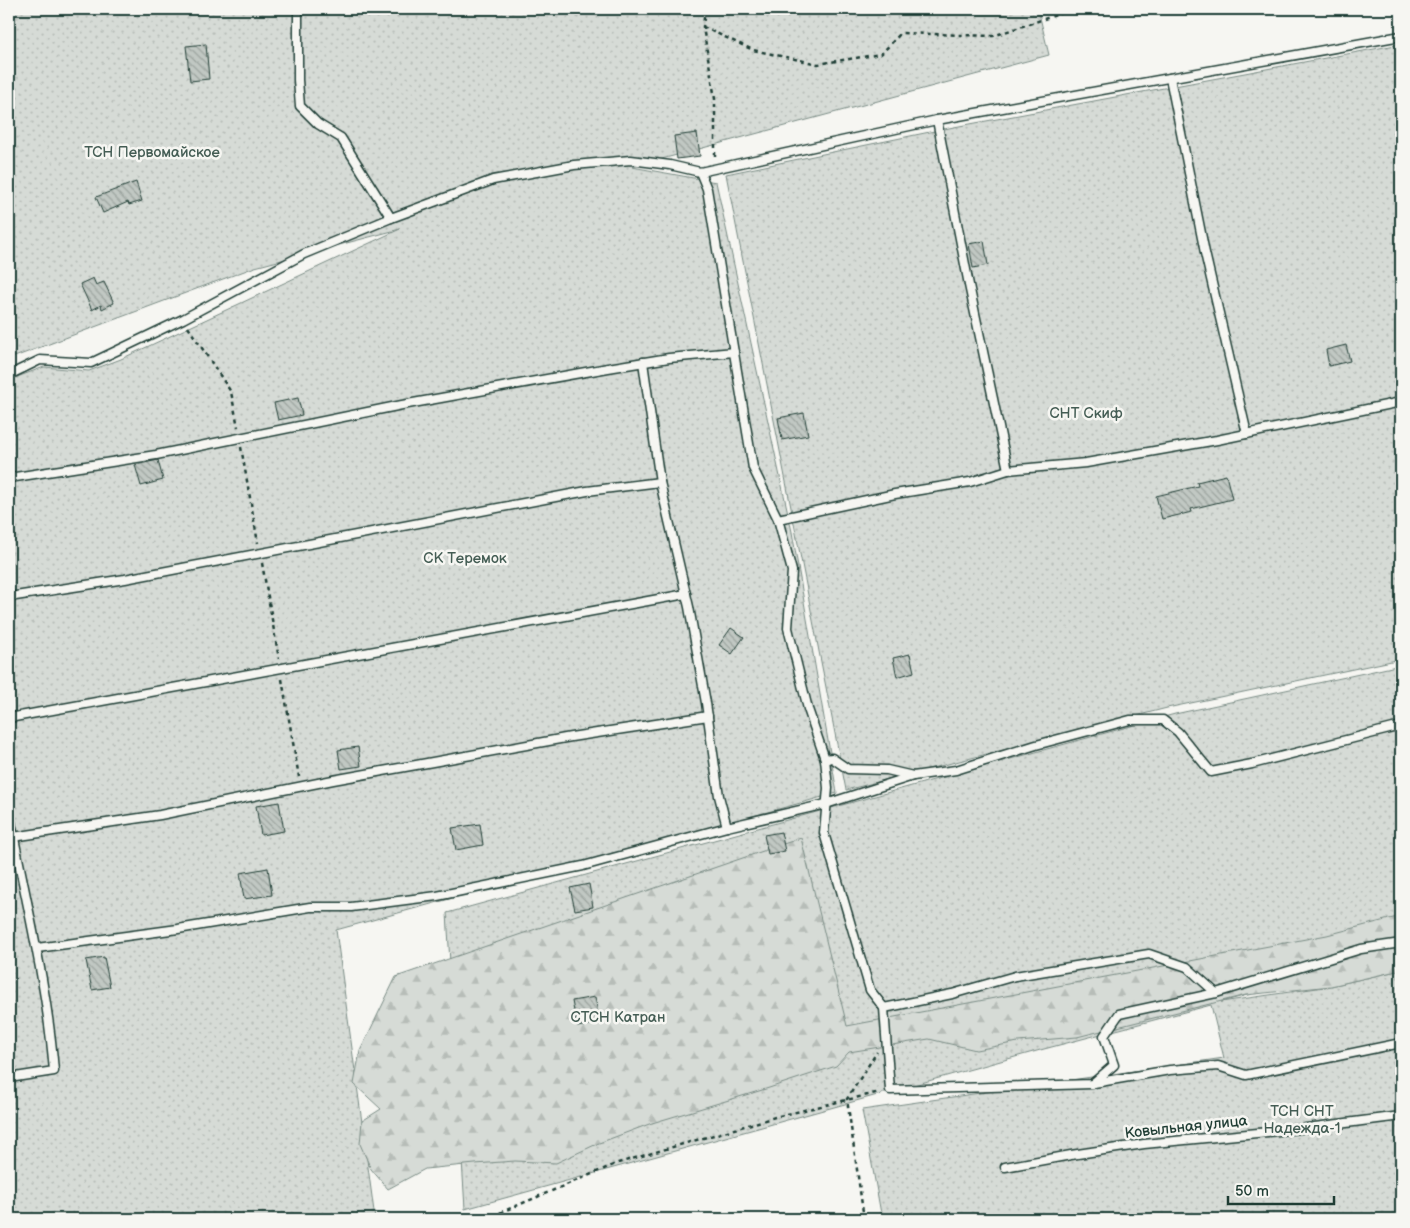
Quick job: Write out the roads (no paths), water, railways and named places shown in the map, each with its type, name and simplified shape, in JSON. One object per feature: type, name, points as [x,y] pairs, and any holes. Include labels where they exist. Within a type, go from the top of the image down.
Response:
[{"type":"lane","points":[[298,9],[300,106],[318,124],[341,138],[391,218]]},
{"type":"lane","points":[[9,375],[40,360],[91,363],[183,319],[304,254],[391,218],[493,180],[574,165],[631,160],[670,165],[700,172],[937,120],[1401,36]]},
{"type":"lane","points":[[1170,78],[1205,253],[1247,434]]},
{"type":"lane","points":[[937,120],[967,276],[1008,470]]},
{"type":"lane","points":[[700,172],[707,189],[753,468],[778,519],[792,571],[788,628],[808,709],[825,759],[828,788],[824,833],[870,990],[884,1008],[890,1090],[1092,1084],[1170,1070],[1218,1066],[1246,1075],[1401,1043]]},
{"type":"lane","points":[[9,478],[156,455],[402,405],[643,362],[734,352]]},
{"type":"lane","points":[[643,362],[660,482],[686,594],[708,716],[719,796],[727,827]]},
{"type":"lane","points":[[778,519],[895,494],[970,482],[1008,470],[1086,463],[1247,434],[1401,402]]},
{"type":"lane","points":[[9,596],[125,579],[587,491],[660,482]]},
{"type":"lane","points":[[9,718],[686,594]]},
{"type":"lane","points":[[13,836],[160,815],[362,774],[571,737],[708,716]]},
{"type":"lane","points":[[37,948],[178,929],[310,907],[352,907],[437,896],[583,866],[727,827],[826,804],[913,776],[956,770],[1036,745],[1130,720],[1163,720],[1178,732],[1211,772],[1252,764],[1401,726]]},
{"type":"lane","points":[[825,759],[832,758],[848,768],[887,770],[913,776]]},
{"type":"lane","points":[[9,812],[37,948],[54,1071],[9,1078]]},
{"type":"lane","points":[[1092,1084],[1114,1066],[1104,1036],[1119,1014],[1216,993],[1361,949],[1401,943]]},
{"type":"lane","points":[[884,1008],[952,994],[1015,976],[1149,954],[1187,967],[1216,993]]},
{"type":"lane","name":"Ковыльная улица","points":[[1005,1167],[1144,1144],[1299,1129],[1401,1116]]},
{"type":"park label","name":"ТСН Первомайское","points":[[152,152]]},
{"type":"park label","name":"СНТ Скиф","points":[[1086,413]]},
{"type":"park label","name":"СК Теремок","points":[[465,558]]},
{"type":"park label","name":"СТСН Катран","points":[[618,1017]]},
{"type":"park label","name":"ТСН СНТ Надежда-1","points":[[1302,1120]]}]
